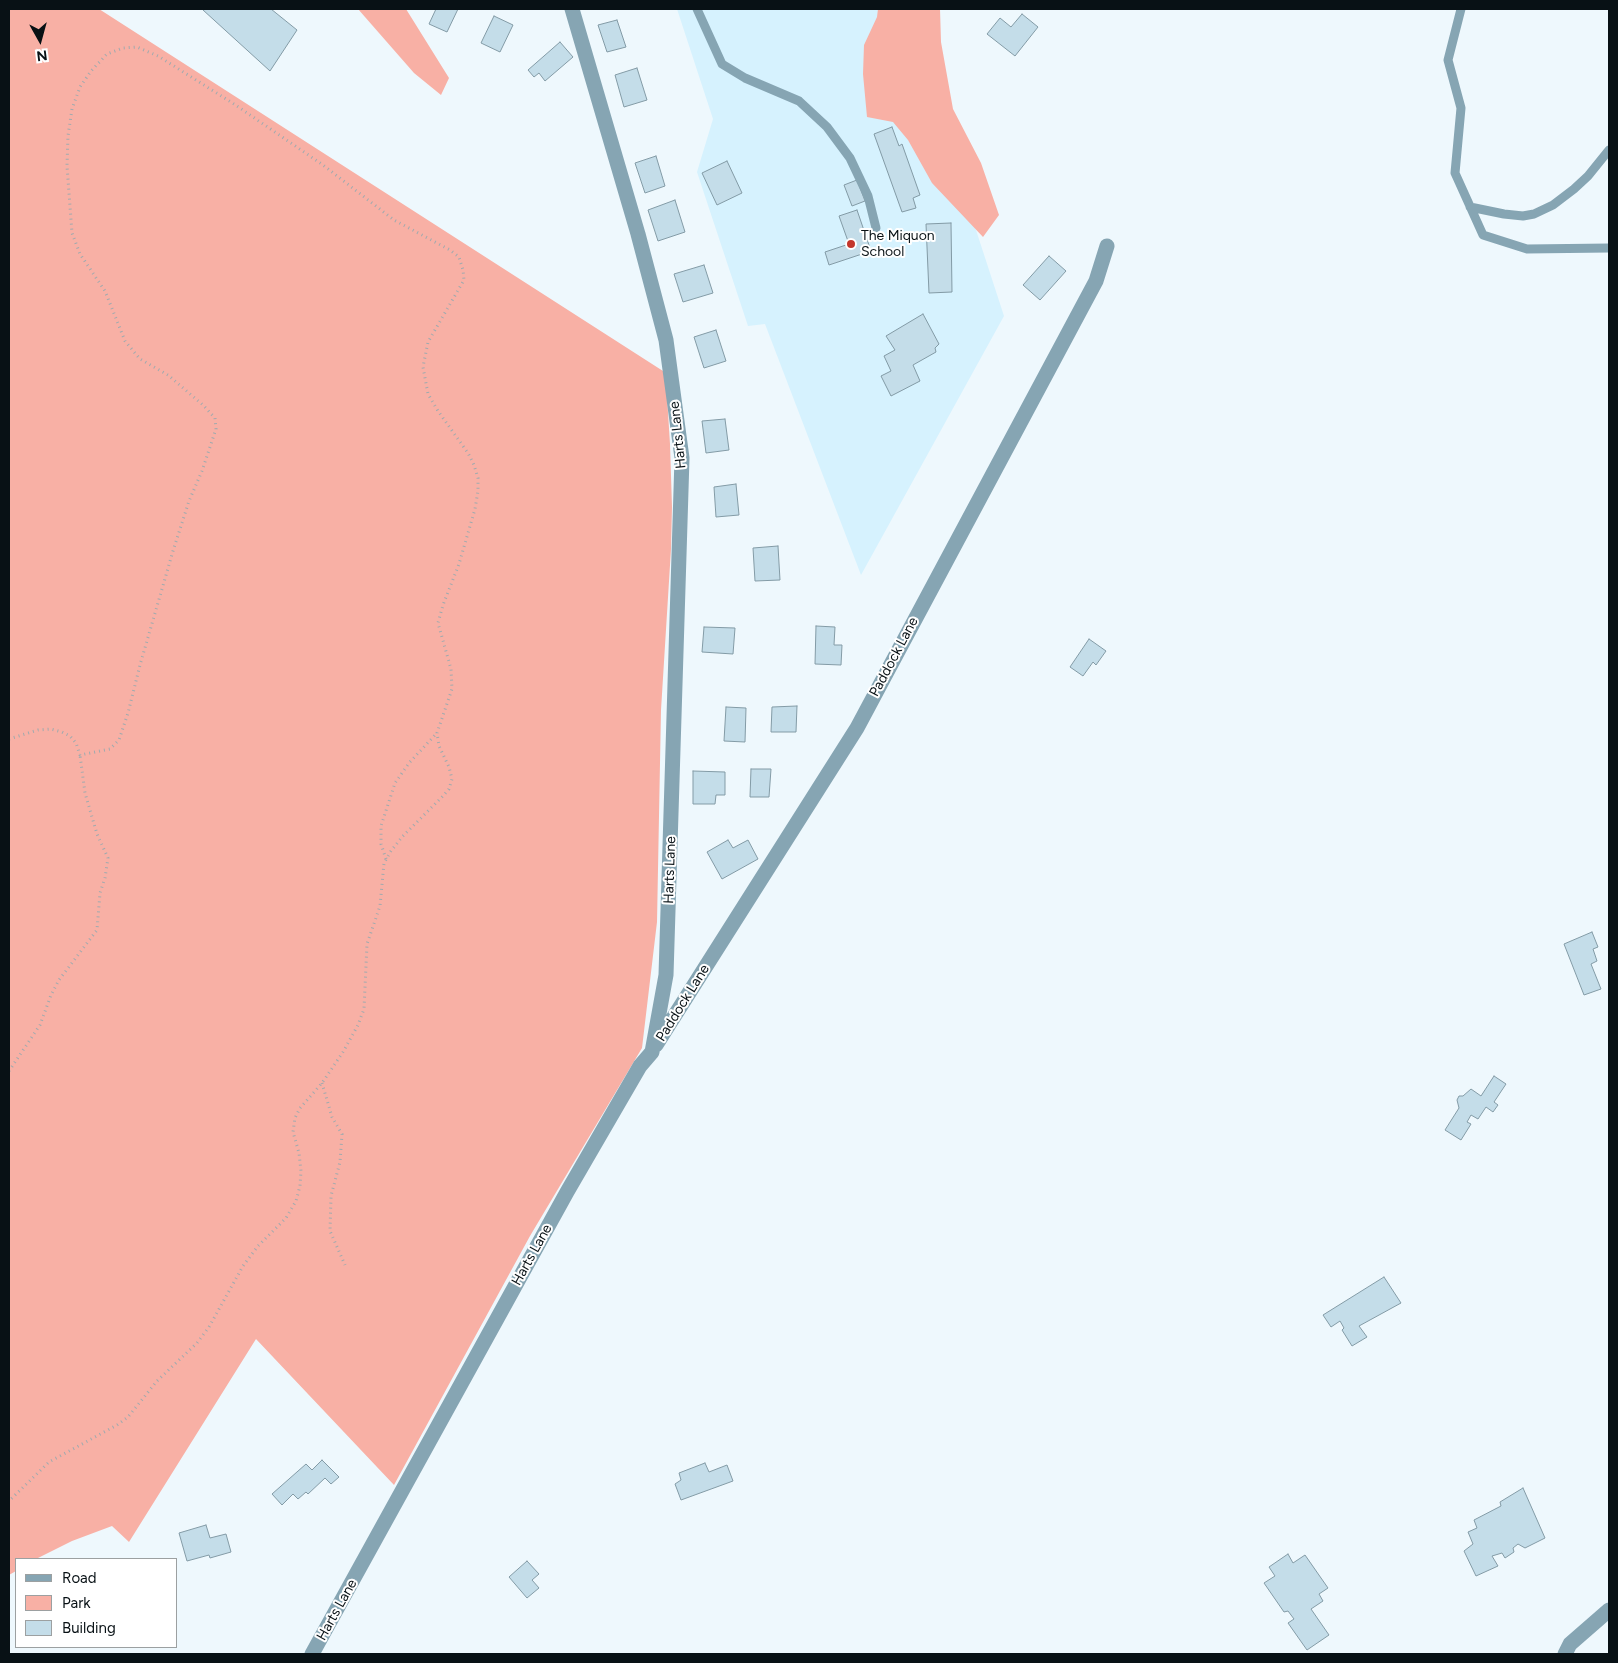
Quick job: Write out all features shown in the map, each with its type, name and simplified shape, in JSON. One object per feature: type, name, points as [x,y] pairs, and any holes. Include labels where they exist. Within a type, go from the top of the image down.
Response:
[{"type":"street","name":"Harts Lane","points":[[312,1654],[567,1192],[640,1066],[652,1052],[666,975],[682,458],[666,340],[633,216],[572,9]]},
{"type":"street","name":"Paddock Lane","points":[[652,1052],[857,728],[1096,281],[1107,246]]},
{"type":"street","points":[[1565,1654],[1570,1644],[1609,1610]]},
{"type":"lane","points":[[697,9],[722,64],[745,78],[799,101],[827,127],[850,158],[868,196],[876,228]]},
{"type":"lane","points":[[1461,9],[1448,60],[1461,108],[1454,173],[1483,235],[1527,249],[1609,248]]},
{"type":"lane","points":[[1470,207],[1504,214],[1523,216],[1534,214],[1553,205],[1574,189],[1588,176],[1609,150]]},
{"type":"path","points":[[9,1501],[49,1462],[128,1417],[157,1381],[197,1343],[243,1266],[258,1246],[286,1218],[296,1202],[301,1171],[293,1132],[295,1118],[300,1108],[322,1082],[358,1026],[364,1008],[367,944],[380,906],[386,860],[381,844],[381,826],[395,783],[409,763],[437,733],[452,690],[451,669],[438,623],[462,556],[478,491],[478,478],[468,452],[428,394],[424,367],[428,342],[464,280],[459,257],[450,250],[394,220],[323,165],[234,104],[158,56],[136,47],[123,48],[107,54],[91,70],[80,88],[72,109],[68,136],[67,166],[72,232],[80,254],[105,291],[125,341],[140,359],[168,375],[203,404],[215,418],[216,429],[202,471],[189,501],[173,551],[119,740],[110,749],[80,755]]},
{"type":"path","points":[[9,739],[38,730],[51,729],[70,736],[76,743],[80,755],[85,792],[97,834],[108,858],[105,878],[100,893],[97,930],[59,980],[51,995],[40,1025],[9,1071]]},
{"type":"path","points":[[386,860],[397,844],[449,789],[452,779],[439,746],[437,733]]},
{"type":"path","points":[[322,1082],[332,1117],[342,1134],[340,1162],[331,1196],[330,1231],[345,1265]]},
{"type":"shaded area","name":"The Miquon School","points":[[677,9],[930,9],[920,58],[1004,316],[861,575],[765,324],[748,326],[697,172],[713,119]]},
{"type":"green space","points":[[9,9],[99,9],[663,371],[666,381],[672,507],[661,710],[657,922],[642,1048],[530,1236],[394,1485],[256,1339],[129,1542],[112,1526],[72,1541],[38,1558],[15,1558],[15,1572],[9,1575]]},
{"type":"green space","points":[[358,9],[406,9],[449,78],[441,95],[414,73]]},
{"type":"green space","points":[[878,9],[940,9],[941,42],[953,109],[981,163],[999,215],[983,237],[932,183],[908,140],[893,122],[867,117],[863,74],[864,45],[877,17]]},
{"type":"building","points":[[204,9],[271,9],[297,30],[270,71]]},
{"type":"building","points":[[436,9],[458,9],[447,32],[429,24]]},
{"type":"building","points":[[1022,14],[1038,27],[1015,56],[987,34],[1000,18],[1011,27]]},
{"type":"building","points":[[494,16],[513,25],[500,52],[481,43]]},
{"type":"building","points":[[617,20],[626,47],[607,52],[598,25]]},
{"type":"building","points":[[560,42],[573,57],[545,81],[539,73],[534,77],[528,70]]},
{"type":"building","points":[[637,68],[647,100],[624,107],[615,75]]},
{"type":"building","points":[[892,127],[899,146],[902,144],[920,195],[913,198],[916,208],[902,212],[874,134]]},
{"type":"building","points":[[656,156],[665,186],[645,193],[635,163]]},
{"type":"building","points":[[727,161],[742,193],[717,205],[702,173]]},
{"type":"building","points":[[857,180],[865,201],[852,206],[844,185]]},
{"type":"building","points":[[675,200],[685,232],[658,241],[648,210]]},
{"type":"building","points":[[857,210],[871,251],[829,265],[825,252],[849,244],[839,216]]},
{"type":"building","points":[[951,223],[952,292],[929,293],[926,224]]},
{"type":"building","points":[[1049,256],[1066,271],[1040,300],[1023,285]]},
{"type":"building","points":[[704,265],[713,293],[683,302],[674,274]]},
{"type":"building","points":[[923,314],[939,344],[935,348],[936,352],[913,365],[920,381],[891,396],[881,376],[891,371],[884,356],[895,350],[886,336]]},
{"type":"building","points":[[716,330],[726,361],[704,368],[694,337]]},
{"type":"building","points":[[725,419],[729,450],[706,453],[702,421]]},
{"type":"building","points":[[736,484],[739,515],[716,517],[714,487]]},
{"type":"building","points":[[778,546],[780,580],[755,581],[753,548]]},
{"type":"building","points":[[816,626],[835,627],[834,645],[842,645],[841,665],[815,664]]},
{"type":"building","points":[[704,627],[735,628],[733,654],[702,652]]},
{"type":"building","points":[[1089,639],[1106,651],[1096,665],[1093,662],[1083,676],[1070,667]]},
{"type":"building","points":[[797,706],[796,732],[771,732],[772,707]]},
{"type":"building","points":[[726,707],[746,708],[745,742],[724,741]]},
{"type":"building","points":[[751,769],[771,769],[769,797],[750,797]]},
{"type":"building","points":[[693,771],[725,772],[725,795],[716,795],[715,804],[693,804]]},
{"type":"building","points":[[728,840],[733,848],[748,840],[758,859],[722,879],[707,852]]},
{"type":"building","points":[[1592,932],[1598,947],[1593,949],[1597,961],[1591,964],[1601,989],[1584,995],[1564,944]]},
{"type":"building","points":[[1494,1076],[1506,1084],[1494,1102],[1498,1105],[1493,1112],[1486,1107],[1478,1119],[1471,1115],[1467,1122],[1471,1124],[1461,1140],[1445,1130],[1459,1108],[1457,1100],[1459,1096],[1463,1096],[1471,1089],[1481,1096]]},
{"type":"building","points":[[1384,1277],[1401,1303],[1359,1326],[1367,1337],[1352,1346],[1342,1330],[1344,1328],[1340,1321],[1331,1327],[1323,1315]]},
{"type":"building","points":[[322,1460],[339,1477],[331,1484],[325,1478],[308,1494],[306,1492],[298,1499],[293,1494],[282,1505],[272,1494],[306,1464],[312,1470]]},
{"type":"building","points":[[705,1463],[709,1472],[727,1465],[733,1481],[681,1500],[675,1484],[681,1480],[679,1473]]},
{"type":"building","points":[[1523,1488],[1545,1538],[1525,1548],[1518,1544],[1513,1548],[1514,1552],[1505,1558],[1502,1553],[1492,1556],[1498,1566],[1476,1576],[1464,1551],[1473,1544],[1468,1532],[1477,1528],[1474,1520],[1501,1506],[1500,1502]]},
{"type":"building","points":[[206,1525],[210,1538],[226,1534],[231,1552],[210,1558],[209,1555],[187,1561],[179,1533]]},
{"type":"building","points":[[1288,1554],[1293,1563],[1305,1555],[1328,1588],[1319,1594],[1323,1601],[1311,1609],[1329,1635],[1307,1650],[1288,1623],[1294,1619],[1288,1611],[1284,1612],[1264,1583],[1275,1576],[1269,1567]]},
{"type":"building","points":[[527,1561],[539,1574],[532,1580],[539,1588],[527,1598],[509,1577]]},
{"type":"place","name":"The Miquon School","points":[[851,244]]}]
